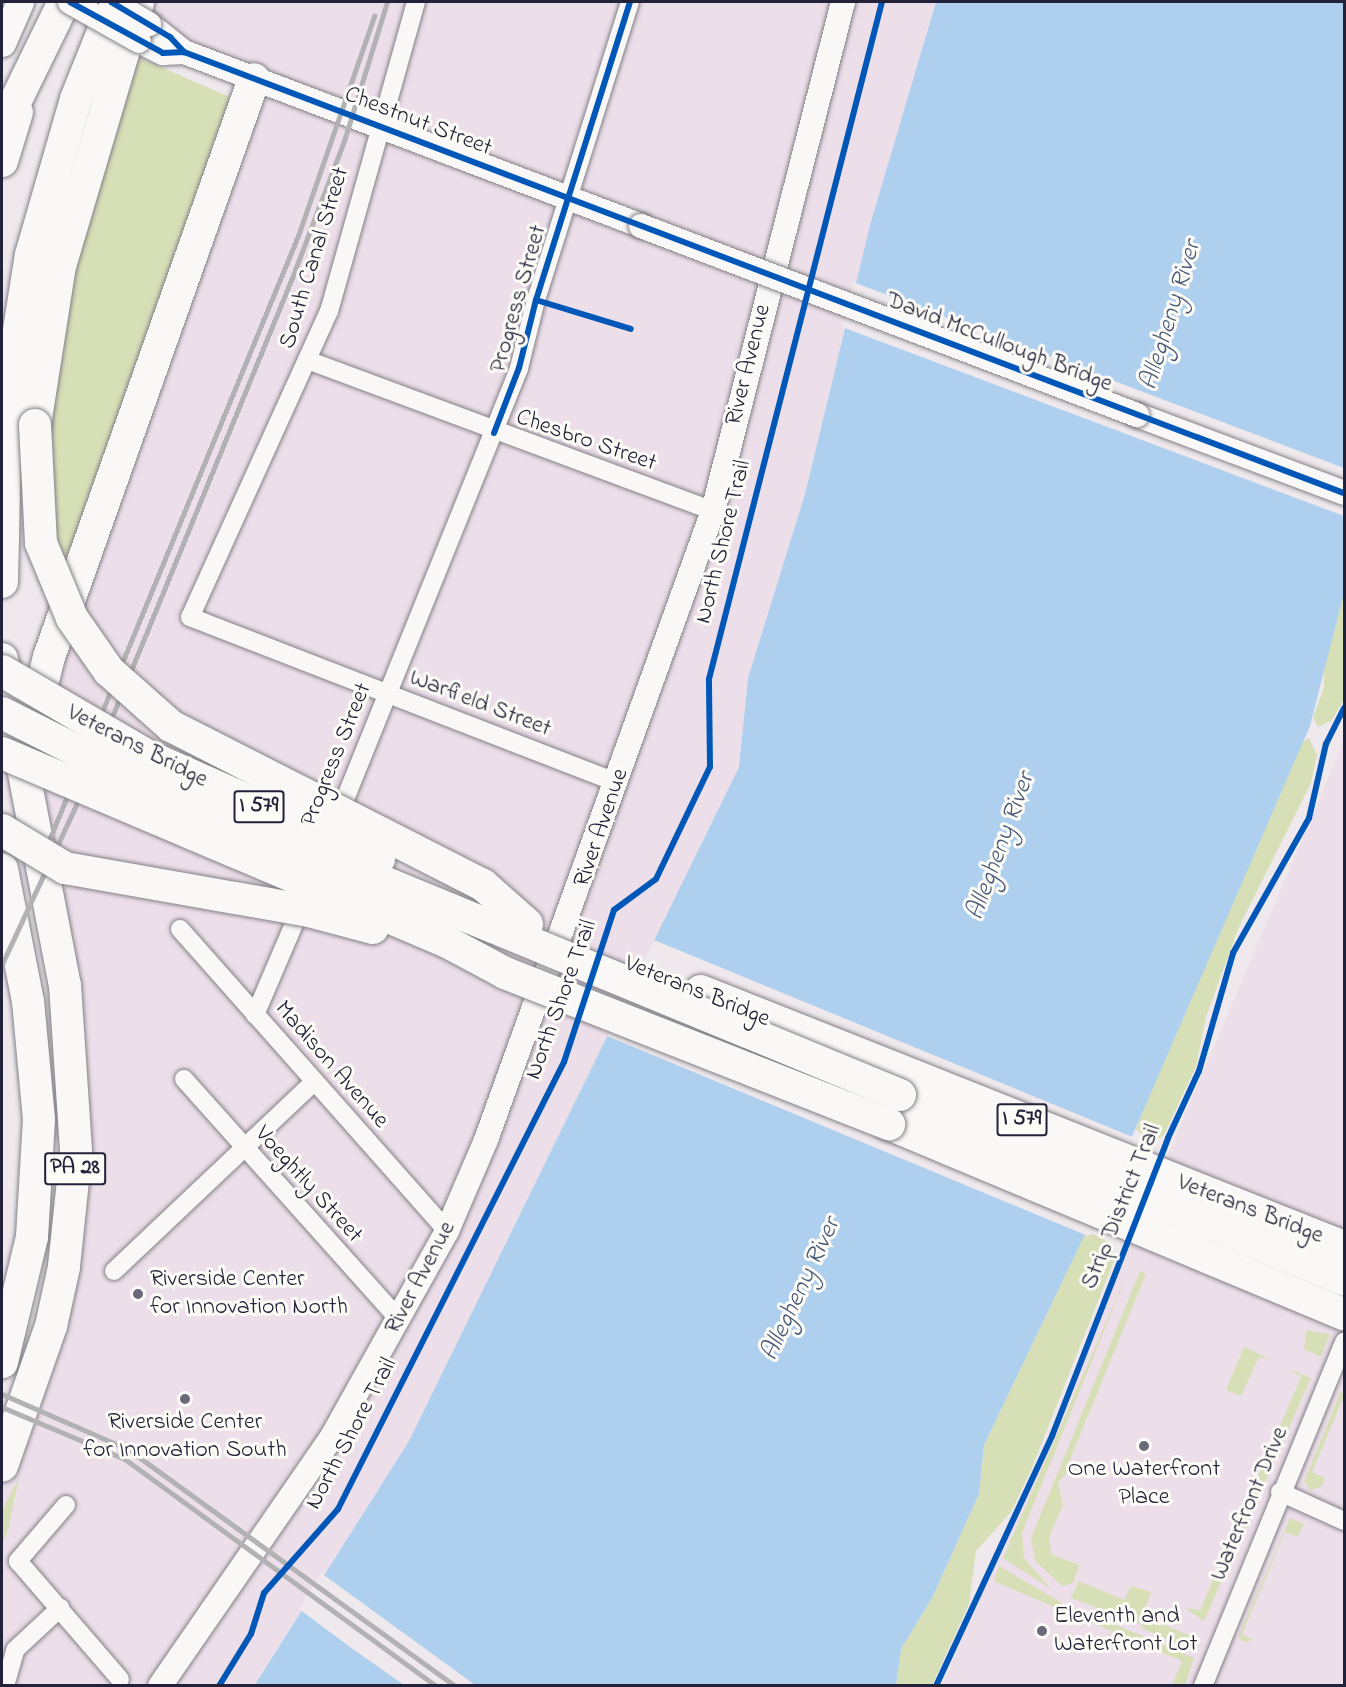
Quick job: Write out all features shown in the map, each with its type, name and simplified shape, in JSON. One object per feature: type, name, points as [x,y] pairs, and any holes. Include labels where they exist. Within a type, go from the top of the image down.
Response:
[{"type":"highway","points":[[2,129],[64,2]]},
{"type":"highway","points":[[2,582],[6,412],[31,255],[76,99],[113,2]]},
{"type":"highway","points":[[142,22],[60,266],[35,425],[41,543],[72,618],[109,671],[171,726],[483,885],[527,924]]},
{"type":"highway","points":[[2,161],[31,71]]},
{"type":"highway","points":[[34,823],[35,738],[49,657],[254,79]]},
{"type":"highway","name":"PA 28","points":[[2,659],[65,985],[76,1152],[64,1267],[39,1368],[8,1442],[2,1466]]},
{"type":"highway","name":"Veterans Bridge","points":[[2,671],[148,756],[527,924],[1344,1246]]},
{"type":"highway","points":[[2,713],[161,791],[1344,1280]]},
{"type":"highway","name":"I 579","points":[[2,753],[447,942],[505,973],[889,1124],[1344,1314]]},
{"type":"highway","points":[[2,830],[65,868],[309,910],[505,973]]},
{"type":"highway","name":"PA 28","points":[[2,869],[28,1000],[39,1119],[32,1236],[2,1362]]},
{"type":"main road","points":[[2,43],[20,2]]},
{"type":"street","name":"Chestnut Street","points":[[70,2],[142,22]]},
{"type":"street","name":"Chestnut Street","points":[[113,2],[184,52],[640,226]]},
{"type":"street","name":"South Canal Street","points":[[189,617],[310,361],[416,2]]},
{"type":"street","name":"Progress Street","points":[[255,1015],[388,694],[519,368],[567,198],[630,2]]},
{"type":"street","name":"River Avenue","points":[[160,1686],[333,1435],[400,1321],[447,1231],[530,1029],[713,511],[843,2]]},
{"type":"street","name":"David McCullough Bridge","points":[[640,226],[1344,494]]},
{"type":"street","name":"Chesbro Street","points":[[310,361],[494,434],[713,511]]},
{"type":"street","name":"Warfield Street","points":[[189,617],[618,783]]},
{"type":"street","name":"Madison Avenue","points":[[180,929],[447,1231]]},
{"type":"street","name":"Voeghtly Street","points":[[184,1079],[242,1149],[400,1321]]},
{"type":"street","points":[[114,1271],[314,1083]]},
{"type":"street","name":"Waterfront Drive","points":[[1203,1686],[1280,1492],[1344,1342]]},
{"type":"street","points":[[1280,1492],[1344,1521]]},
{"type":"street","points":[[66,1505],[18,1561],[120,1679]]},
{"type":"street","points":[[5,1686],[15,1650],[60,1608]]},
{"type":"shaded area","points":[[138,2],[936,2],[870,225],[805,494],[748,678],[739,767],[409,1441],[254,1685],[2,1685],[2,1466],[72,1216],[35,738],[254,79],[149,24],[154,12]]},
{"type":"shaded area","points":[[1344,741],[1344,1685],[942,1685]]},
{"type":"green space","points":[[133,55],[232,98],[73,560],[64,563],[50,504],[56,333]]},
{"type":"green space","points":[[1344,593],[1344,699],[1331,721],[1318,727],[1313,717],[1324,688],[1324,660]]},
{"type":"green space","points":[[1309,738],[1317,755],[1311,783],[1238,929],[1206,1017],[1196,1066],[1164,1135],[1152,1143],[1136,1129],[1151,1090],[1302,742]]},
{"type":"green space","points":[[1093,1234],[1112,1244],[1115,1258],[1031,1470],[1011,1512],[976,1551],[969,1604],[932,1685],[896,1685],[901,1649],[932,1598],[979,1494],[984,1445],[1084,1236]]},
{"type":"green space","points":[[1130,1267],[1022,1533],[1024,1558],[1051,1589],[1003,1558]]},
{"type":"green space","points":[[1140,1271],[1146,1274],[1069,1462],[1075,1465],[1058,1482],[1063,1505],[1049,1537],[1051,1554],[1079,1565],[1073,1583],[1062,1586],[1035,1561],[1031,1538]]},
{"type":"green space","points":[[1306,1330],[1330,1334],[1321,1357],[1304,1349]]},
{"type":"green space","points":[[1244,1347],[1273,1361],[1259,1357],[1241,1396],[1226,1390]]},
{"type":"green space","points":[[1289,1369],[1311,1378],[1204,1621],[1185,1608],[1200,1610],[1301,1377]]},
{"type":"green space","points":[[1341,1391],[1344,1396],[1312,1472],[1325,1478],[1321,1487],[1310,1490],[1304,1481]]},
{"type":"green space","points":[[19,1477],[8,1530],[2,1545],[2,1511]]},
{"type":"green space","points":[[1290,1518],[1304,1524],[1297,1537],[1285,1532],[1242,1634],[1253,1640],[1244,1642],[1238,1637]]},
{"type":"green space","points":[[999,1566],[1062,1603],[1061,1610],[994,1581]]},
{"type":"green space","points":[[1079,1581],[1124,1600],[1131,1586],[1151,1592],[1139,1624],[1071,1598]]},
{"type":"green space","points":[[1071,1606],[1194,1658],[1185,1685],[1172,1685],[1182,1661],[1069,1613]]},
{"type":"green space","points":[[1146,1617],[1198,1639],[1197,1651],[1141,1628]]},
{"type":"water","name":"Allegheny River","points":[[936,2],[1344,2],[1344,593],[1310,726],[1134,1132],[984,1445],[979,1494],[932,1598],[901,1649],[896,1685],[254,1686],[409,1441],[739,767],[748,678],[805,494],[870,225]]},
{"type":"pier","points":[[853,282],[1344,468],[1344,516],[842,327]]},
{"type":"pier","points":[[654,940],[1135,1138],[1088,1236],[607,1036]]},
{"type":"pier","points":[[321,1573],[475,1685],[404,1685],[350,1647],[299,1609]]},
{"type":"railway","points":[[2,964],[73,812],[292,278],[344,141],[387,2]]},
{"type":"railway","points":[[38,867],[298,236],[374,16]]},
{"type":"railway","points":[[2,1394],[128,1449],[456,1686]]},
{"type":"railway","points":[[2,1407],[125,1459],[436,1686]]},
{"type":"cycle path","points":[[70,2],[163,53],[184,52],[1344,493]]},
{"type":"cycle path","points":[[111,2],[170,37],[184,52]]},
{"type":"cycle path","points":[[494,433],[519,368],[536,300],[630,2]]},
{"type":"cycle path","name":"North Shore Trail","points":[[219,1686],[251,1634],[264,1593],[338,1509],[564,1062],[614,910],[656,879],[710,767],[709,679],[882,2]]},
{"type":"cycle path","points":[[536,300],[631,329]]},
{"type":"cycle path","name":"Strip District Trail","points":[[936,1686],[1052,1436],[1168,1138],[1199,1071],[1233,953],[1309,818],[1326,744],[1344,708]]},
{"type":"place","name":"Riverside Center for Innovation North","points":[[138,1294]]},
{"type":"place","name":"Riverside Center for Innovation South","points":[[185,1399]]},
{"type":"place","name":"One Waterfront Place","points":[[1144,1446]]},
{"type":"place","name":"Eleventh and Waterfront Lot","points":[[1042,1631]]}]
